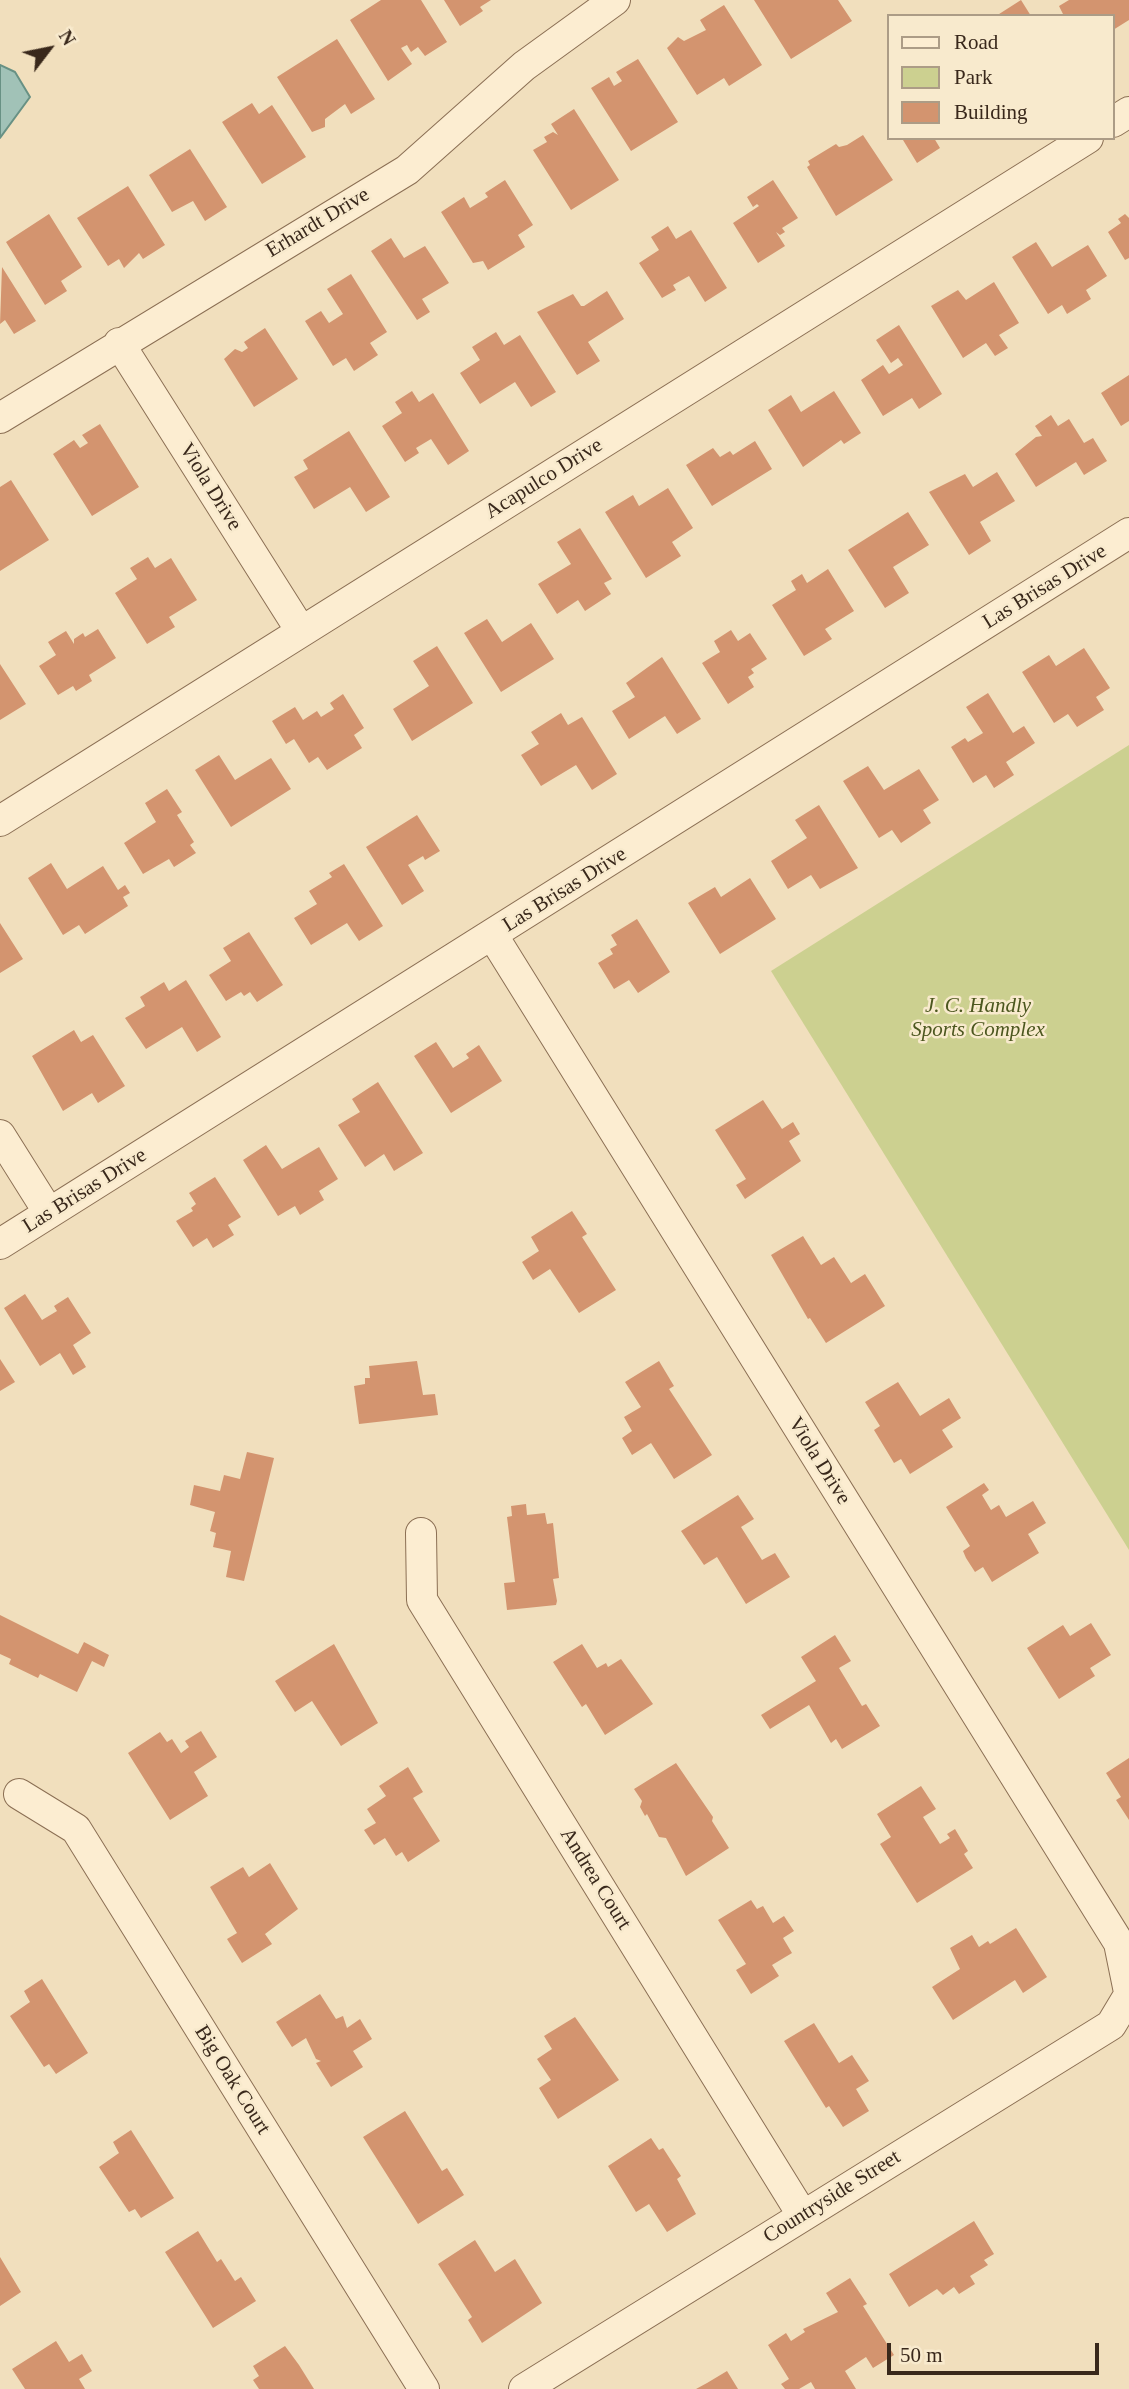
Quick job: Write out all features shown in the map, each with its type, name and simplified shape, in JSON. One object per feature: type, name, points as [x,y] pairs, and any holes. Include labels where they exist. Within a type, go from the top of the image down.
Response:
[{"type":"street","name":"Erhardt Drive","points":[[0,418],[119,343],[407,170],[524,66],[615,0]]},
{"type":"street","name":"Acapulco Drive","points":[[0,821],[1085,140]]},
{"type":"street","name":"Viola Drive","points":[[119,343],[301,631]]},
{"type":"street","name":"Las Brisas Drive","points":[[0,1244],[1129,533]]},
{"type":"street","name":"Viola Drive","points":[[493,936],[1119,1943],[1129,1993]]},
{"type":"street","points":[[0,1135],[49,1213]]},
{"type":"street","name":"Andrea Court","points":[[421,1533],[422,1600],[803,2216]]},
{"type":"street","name":"Big Oak Court","points":[[19,1794],[76,1829],[424,2389]]},
{"type":"street","name":"Countryside Street","points":[[524,2389],[1111,2025],[1129,1993]]},
{"type":"green space","name":"J. C. Handly Sports Complex","points":[[1129,745],[1129,1550],[771,971]]},
{"type":"water","points":[[0,65],[15,72],[30,97],[0,138]]},
{"type":"building","points":[[381,0],[421,0],[447,42],[425,56],[418,47],[411,52],[407,45],[401,48],[412,64],[388,81],[350,20]]},
{"type":"building","points":[[444,0],[491,0],[480,7],[483,11],[460,26]]},
{"type":"building","points":[[754,0],[838,0],[852,21],[791,59]]},
{"type":"building","points":[[1021,0],[1030,14],[999,14]]},
{"type":"building","points":[[1069,0],[1129,0],[1129,20],[1115,29],[1115,14],[1063,14],[1059,6]]},
{"type":"building","points":[[724,5],[762,65],[729,86],[724,78],[697,95],[667,48],[678,37],[684,41],[706,30],[700,20]]},
{"type":"building","points":[[337,39],[375,99],[351,114],[345,104],[325,119],[325,127],[312,132],[277,77]]},
{"type":"building","points":[[638,59],[678,122],[631,151],[591,88],[609,77],[614,86],[622,81],[616,72]]},
{"type":"building","points":[[252,103],[259,114],[272,105],[306,157],[262,184],[222,122]]},
{"type":"building","points":[[574,109],[619,180],[571,210],[533,150],[547,142],[544,137],[553,132],[558,135],[551,124]]},
{"type":"building","points":[[863,135],[893,180],[836,216],[807,167],[810,165],[808,161],[836,144],[839,147],[847,145]]},
{"type":"building","points":[[903,140],[935,140],[940,148],[917,163]]},
{"type":"building","points":[[190,149],[227,207],[205,221],[193,201],[172,212],[149,175]]},
{"type":"building","points":[[505,180],[533,225],[518,235],[525,247],[488,270],[483,261],[473,263],[441,212],[464,197],[470,208],[488,197],[485,193]]},
{"type":"building","points":[[773,180],[798,218],[782,228],[785,232],[780,235],[776,232],[785,246],[758,263],[733,223],[759,206],[757,204],[753,207],[747,197]]},
{"type":"building","points":[[128,186],[165,245],[143,259],[139,253],[124,268],[119,259],[108,266],[77,218]]},
{"type":"building","points":[[49,214],[82,267],[61,281],[67,291],[45,305],[6,242]]},
{"type":"building","points":[[1125,214],[1129,218],[1129,258],[1125,260],[1108,232],[1121,223],[1118,219]]},
{"type":"building","points":[[668,226],[676,239],[691,230],[727,288],[705,302],[689,276],[673,285],[676,290],[662,298],[639,263],[659,250],[651,237]]},
{"type":"building","points":[[391,238],[404,258],[425,246],[449,283],[422,299],[430,312],[417,320],[371,251]]},
{"type":"building","points":[[1036,242],[1052,267],[1088,245],[1107,276],[1086,290],[1091,299],[1067,314],[1062,305],[1048,314],[1012,257]]},
{"type":"building","points":[[2,267],[36,321],[14,334],[5,320],[0,324]]},
{"type":"building","points":[[351,274],[387,332],[370,343],[378,355],[354,371],[346,358],[333,366],[305,321],[321,311],[329,323],[343,314],[327,289]]},
{"type":"building","points":[[994,282],[1019,323],[999,335],[1008,348],[995,356],[986,343],[963,358],[931,306],[958,290],[966,300]]},
{"type":"building","points":[[607,291],[624,319],[588,342],[600,361],[577,375],[537,312],[573,294],[581,306],[584,306]]},
{"type":"building","points":[[899,325],[942,394],[919,409],[912,398],[883,416],[861,380],[883,365],[889,374],[903,365],[898,358],[891,363],[876,340]]},
{"type":"building","points":[[265,328],[298,379],[254,407],[224,359],[235,349],[242,352],[248,348],[244,342]]},
{"type":"building","points":[[496,332],[504,345],[520,335],[556,392],[531,407],[515,382],[480,404],[460,373],[480,360],[472,347]]},
{"type":"building","points":[[1129,375],[1129,421],[1121,426],[1101,393]]},
{"type":"building","points":[[412,391],[419,402],[433,393],[469,451],[448,465],[431,439],[416,448],[419,453],[405,462],[382,426],[402,413],[395,402]]},
{"type":"building","points":[[834,391],[861,433],[844,444],[841,440],[803,467],[768,410],[791,395],[801,412]]},
{"type":"building","points":[[1051,415],[1058,426],[1069,419],[1084,443],[1093,438],[1107,461],[1084,475],[1076,462],[1036,487],[1015,454],[1036,437],[1042,436],[1035,426]]},
{"type":"building","points":[[100,424],[139,487],[92,516],[53,454],[74,440],[80,448],[88,443],[82,435]]},
{"type":"building","points":[[349,431],[390,497],[366,512],[350,487],[314,509],[294,477],[308,469],[303,460]]},
{"type":"building","points":[[755,441],[772,469],[712,506],[686,465],[713,448],[720,457],[730,451],[733,455]]},
{"type":"building","points":[[997,472],[1015,501],[980,522],[991,541],[969,555],[929,492],[965,474],[973,487]]},
{"type":"building","points":[[11,480],[49,540],[0,571],[0,487]]},
{"type":"building","points":[[668,488],[693,528],[672,542],[681,556],[646,578],[605,512],[633,495],[639,506]]},
{"type":"building","points":[[908,512],[929,545],[893,567],[909,593],[885,608],[848,550]]},
{"type":"building","points":[[580,528],[612,579],[604,583],[611,594],[585,611],[578,600],[557,614],[538,584],[571,564],[557,542]]},
{"type":"building","points":[[148,557],[155,568],[171,558],[197,600],[169,617],[175,627],[147,644],[115,593],[137,579],[130,568]]},
{"type":"building","points":[[828,569],[854,611],[825,629],[832,639],[804,656],[772,605],[796,590],[791,581],[802,574],[807,583]]},
{"type":"building","points":[[487,619],[502,642],[531,623],[554,659],[501,692],[464,633]]},
{"type":"building","points":[[98,629],[116,658],[89,675],[92,681],[76,691],[73,686],[58,695],[39,666],[56,655],[48,642],[66,631],[74,644],[74,639],[83,633],[85,637]]},
{"type":"building","points":[[731,630],[738,641],[750,633],[767,659],[751,669],[754,673],[748,677],[754,687],[728,704],[702,663],[720,652],[714,641]]},
{"type":"building","points":[[437,646],[473,703],[412,741],[393,709],[429,686],[413,661]]},
{"type":"building","points":[[1084,648],[1110,688],[1096,697],[1104,710],[1077,727],[1068,714],[1054,723],[1022,672],[1049,655],[1056,666]]},
{"type":"building","points":[[662,657],[701,719],[677,734],[665,716],[629,739],[612,711],[635,697],[626,683]]},
{"type":"building","points":[[0,664],[26,704],[0,720]]},
{"type":"building","points":[[988,693],[1013,733],[1024,726],[1035,743],[1006,762],[1014,775],[994,788],[986,775],[973,783],[951,747],[965,738],[968,742],[983,733],[966,707]]},
{"type":"building","points":[[343,694],[364,728],[354,735],[362,748],[327,770],[318,757],[309,763],[294,739],[286,744],[272,721],[295,707],[303,720],[317,711],[321,717],[334,709],[330,703]]},
{"type":"building","points":[[561,713],[568,725],[582,717],[617,774],[592,790],[576,765],[541,786],[521,755],[539,744],[531,732]]},
{"type":"building","points":[[219,755],[235,780],[271,758],[291,789],[231,827],[195,770]]},
{"type":"building","points":[[868,766],[884,790],[919,769],[939,800],[923,810],[931,823],[901,843],[892,830],[879,838],[843,781]]},
{"type":"building","points":[[167,789],[182,812],[177,815],[194,842],[190,845],[196,853],[174,867],[169,859],[143,874],[124,843],[156,822],[145,803]]},
{"type":"building","points":[[819,805],[858,868],[820,889],[811,875],[788,889],[771,861],[807,838],[795,820]]},
{"type":"building","points":[[417,815],[440,851],[425,860],[423,856],[408,865],[424,891],[402,905],[366,847]]},
{"type":"building","points":[[51,863],[67,889],[103,866],[118,890],[125,885],[130,893],[123,897],[128,906],[85,934],[79,925],[63,935],[28,878]]},
{"type":"building","points":[[344,864],[383,926],[359,941],[347,923],[311,945],[294,918],[317,904],[309,891],[332,877],[329,873]]},
{"type":"building","points":[[750,878],[776,919],[720,954],[688,903],[715,887],[721,897]]},
{"type":"building","points":[[637,919],[670,972],[638,993],[629,980],[614,989],[598,963],[613,954],[610,949],[617,945],[611,935]]},
{"type":"building","points":[[0,923],[23,959],[0,973]]},
{"type":"building","points":[[249,932],[283,985],[257,1002],[250,992],[244,996],[241,992],[226,1001],[209,975],[231,961],[223,948]]},
{"type":"building","points":[[186,980],[221,1037],[197,1052],[182,1027],[146,1049],[125,1018],[145,1006],[140,997],[164,982],[169,991]]},
{"type":"building","points":[[74,1030],[81,1042],[93,1035],[125,1086],[98,1103],[92,1093],[63,1111],[32,1056]]},
{"type":"building","points":[[436,1042],[453,1068],[469,1058],[466,1054],[479,1045],[502,1081],[451,1113],[414,1056]]},
{"type":"building","points":[[378,1082],[423,1153],[394,1171],[384,1154],[365,1167],[338,1125],[360,1112],[352,1099]]},
{"type":"building","points":[[763,1100],[782,1129],[793,1122],[800,1134],[789,1141],[801,1161],[745,1199],[736,1185],[746,1179],[715,1130]]},
{"type":"building","points":[[266,1145],[282,1169],[319,1147],[338,1179],[319,1191],[324,1200],[300,1215],[295,1206],[278,1216],[243,1160]]},
{"type":"building","points":[[215,1177],[241,1217],[228,1225],[234,1235],[213,1248],[207,1238],[193,1247],[176,1221],[193,1211],[191,1208],[196,1204],[189,1193]]},
{"type":"building","points":[[572,1211],[587,1234],[582,1237],[616,1290],[579,1313],[550,1269],[533,1280],[522,1262],[539,1251],[531,1237]]},
{"type":"building","points":[[803,1236],[821,1265],[834,1257],[851,1283],[865,1274],[885,1306],[826,1343],[810,1318],[808,1319],[771,1255]]},
{"type":"building","points":[[25,1294],[42,1320],[57,1311],[54,1306],[68,1297],[91,1333],[73,1345],[86,1367],[73,1375],[60,1353],[40,1366],[4,1308]]},
{"type":"building","points":[[0,1359],[15,1382],[0,1391]]},
{"type":"building","points":[[417,1361],[423,1395],[435,1394],[438,1415],[359,1424],[354,1386],[365,1384],[365,1378],[370,1378],[369,1366]]},
{"type":"building","points":[[659,1361],[674,1386],[669,1389],[712,1455],[674,1479],[651,1443],[632,1455],[622,1438],[632,1431],[624,1417],[641,1407],[625,1382]]},
{"type":"building","points":[[898,1382],[920,1416],[949,1398],[961,1418],[942,1430],[953,1447],[910,1474],[901,1459],[894,1463],[874,1430],[880,1426],[865,1402]]},
{"type":"building","points":[[247,1452],[274,1458],[244,1581],[226,1577],[231,1551],[213,1547],[216,1533],[210,1531],[215,1512],[190,1505],[194,1485],[220,1491],[224,1475],[240,1479]]},
{"type":"building","points":[[984,1483],[989,1490],[982,1495],[991,1510],[999,1505],[1006,1517],[1033,1501],[1046,1523],[1028,1534],[1039,1553],[992,1582],[983,1567],[975,1572],[966,1558],[963,1551],[970,1546],[946,1507]]},
{"type":"building","points":[[738,1495],[754,1519],[741,1527],[762,1560],[775,1553],[790,1577],[746,1604],[717,1557],[704,1565],[681,1531]]},
{"type":"building","points":[[526,1504],[527,1515],[545,1513],[547,1524],[553,1523],[559,1578],[553,1579],[557,1601],[556,1605],[507,1610],[504,1583],[515,1582],[507,1517],[512,1516],[511,1506]]},
{"type":"building","points":[[0,1615],[78,1654],[84,1642],[109,1655],[104,1667],[92,1661],[77,1692],[40,1674],[38,1678],[9,1664],[11,1659],[0,1654]]},
{"type":"building","points":[[1091,1623],[1111,1655],[1090,1668],[1095,1676],[1059,1699],[1027,1648],[1063,1625],[1070,1636]]},
{"type":"building","points":[[835,1635],[851,1661],[839,1668],[862,1706],[866,1704],[880,1726],[842,1749],[836,1739],[831,1743],[809,1705],[770,1729],[761,1715],[816,1681],[801,1657]]},
{"type":"building","points":[[334,1644],[378,1723],[341,1746],[312,1701],[295,1712],[275,1681]]},
{"type":"building","points":[[582,1644],[597,1668],[606,1663],[608,1667],[621,1659],[653,1704],[605,1735],[586,1704],[582,1707],[553,1662]]},
{"type":"building","points":[[201,1731],[217,1757],[194,1772],[208,1796],[170,1820],[128,1753],[160,1732],[167,1742],[172,1739],[181,1753],[189,1747],[185,1741]]},
{"type":"building","points":[[1129,1758],[1129,1820],[1116,1800],[1121,1797],[1106,1773]]},
{"type":"building","points":[[676,1763],[713,1817],[712,1821],[729,1848],[686,1876],[666,1838],[659,1837],[647,1814],[645,1816],[640,1807],[642,1801],[634,1789]]},
{"type":"building","points":[[408,1767],[423,1792],[413,1798],[440,1841],[408,1862],[402,1852],[396,1856],[385,1838],[374,1845],[364,1830],[376,1823],[367,1809],[386,1796],[379,1786]]},
{"type":"building","points":[[921,1786],[936,1809],[923,1817],[940,1844],[950,1838],[947,1834],[955,1829],[968,1851],[964,1854],[973,1868],[917,1903],[880,1844],[891,1837],[877,1814]]},
{"type":"building","points":[[270,1863],[298,1909],[265,1934],[272,1944],[242,1963],[227,1939],[237,1933],[210,1887],[243,1867],[249,1877]]},
{"type":"building","points":[[751,1900],[757,1909],[763,1906],[773,1923],[784,1916],[794,1931],[783,1938],[792,1953],[772,1965],[779,1976],[751,1994],[736,1970],[746,1964],[718,1920]]},
{"type":"building","points":[[1016,1928],[1047,1977],[1023,1993],[1015,1980],[953,2020],[932,1987],[960,1969],[950,1948],[972,1935],[979,1947],[988,1941],[990,1944]]},
{"type":"building","points":[[42,1979],[88,2053],[56,2074],[49,2064],[44,2067],[10,2016],[30,2002],[24,1991]]},
{"type":"building","points":[[320,1994],[336,2019],[343,2016],[347,2028],[360,2019],[372,2039],[353,2051],[363,2067],[331,2087],[316,2063],[321,2061],[316,2059],[306,2038],[292,2047],[276,2022]]},
{"type":"building","points":[[575,2017],[619,2080],[558,2119],[539,2088],[551,2080],[537,2059],[552,2049],[544,2036]]},
{"type":"building","points":[[814,2023],[839,2063],[852,2055],[869,2081],[856,2089],[869,2111],[843,2127],[829,2106],[826,2108],[784,2041]]},
{"type":"building","points":[[405,2111],[442,2171],[447,2168],[464,2195],[418,2224],[363,2137]]},
{"type":"building","points":[[131,2130],[174,2198],[141,2218],[135,2209],[129,2212],[99,2167],[119,2153],[113,2142]]},
{"type":"building","points":[[651,2138],[659,2150],[663,2148],[681,2176],[677,2179],[696,2214],[667,2232],[649,2204],[636,2212],[608,2166]]},
{"type":"building","points":[[974,2221],[994,2254],[984,2260],[988,2265],[970,2276],[975,2284],[959,2294],[954,2287],[943,2295],[937,2289],[909,2307],[889,2274]]},
{"type":"building","points":[[198,2231],[217,2262],[221,2259],[235,2281],[241,2277],[256,2301],[213,2328],[165,2252]]},
{"type":"building","points":[[475,2240],[495,2272],[515,2259],[542,2303],[482,2343],[468,2320],[472,2317],[438,2264]]},
{"type":"building","points":[[0,2257],[21,2292],[0,2306]]},
{"type":"building","points":[[850,2278],[867,2304],[863,2306],[894,2355],[873,2368],[866,2357],[845,2371],[856,2389],[815,2389],[811,2382],[799,2389],[785,2389],[781,2384],[789,2379],[768,2345],[786,2333],[791,2341],[805,2332],[803,2329],[838,2312],[826,2293]]},
{"type":"building","points":[[56,2341],[69,2362],[82,2354],[92,2371],[79,2379],[85,2389],[25,2389],[12,2369]]},
{"type":"building","points":[[285,2346],[314,2389],[259,2389],[253,2380],[259,2376],[253,2366]]},
{"type":"building","points":[[727,2371],[738,2389],[696,2389],[707,2383]]}]
